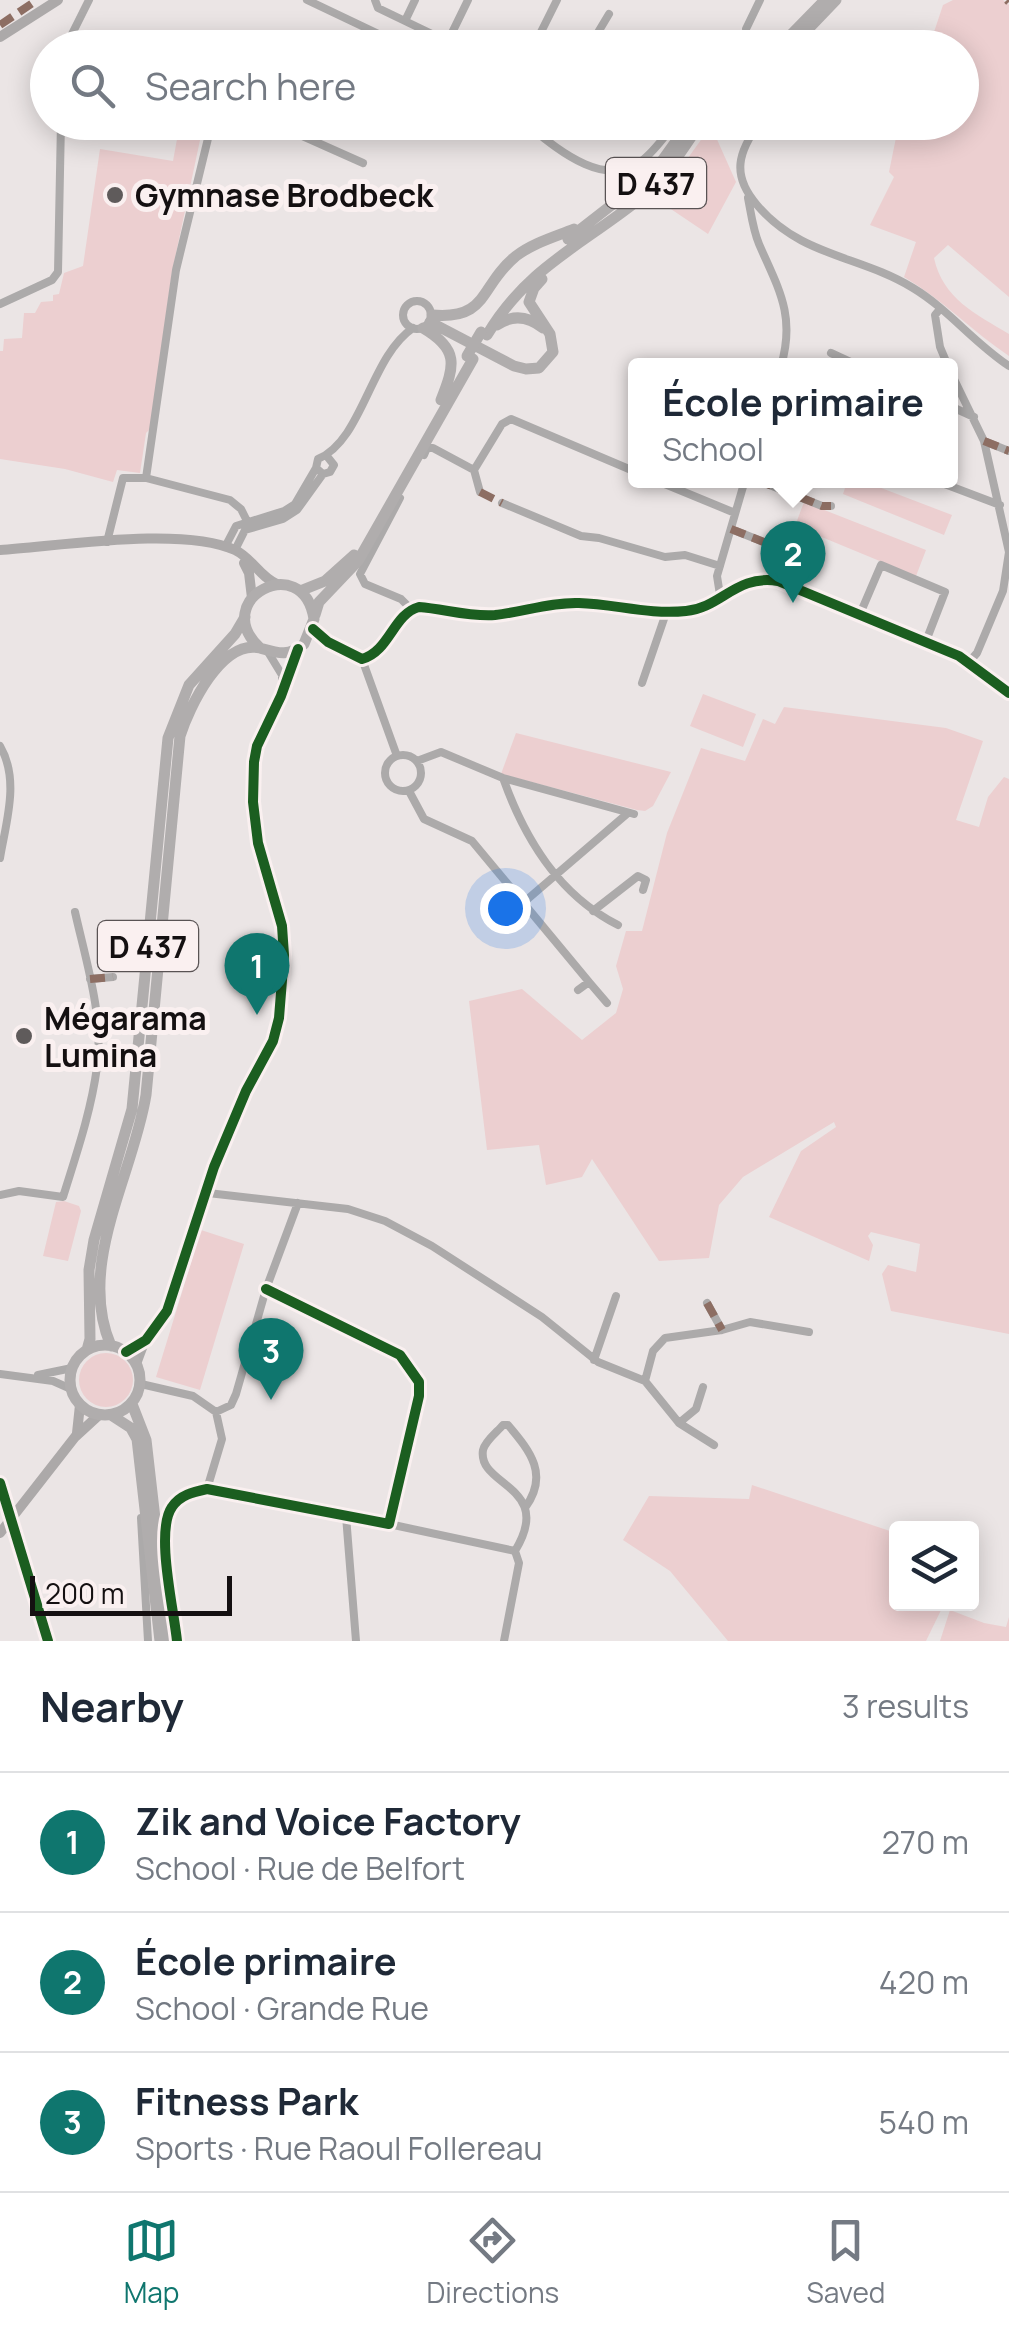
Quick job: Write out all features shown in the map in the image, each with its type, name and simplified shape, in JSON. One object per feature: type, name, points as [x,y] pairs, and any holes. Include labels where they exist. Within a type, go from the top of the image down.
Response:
[{"type":"main road","points":[[796,30],[825,0]]},
{"type":"main road","points":[[807,30],[836,0]]},
{"type":"main road","name":"D 437","points":[[484,334],[549,262],[654,172],[677,140]]},
{"type":"main road","name":"D 437","points":[[314,624],[318,602],[358,561],[504,299],[526,274],[662,178],[688,140]]},
{"type":"main road","points":[[420,323],[469,312],[516,256],[596,224]]},
{"type":"main road","points":[[420,323],[526,369],[539,368],[553,352],[550,334],[530,307],[534,288],[596,224]]},
{"type":"main road","points":[[484,334],[499,322],[519,317],[528,318],[550,334]]},
{"type":"main road","points":[[420,323],[445,343],[451,355],[451,375],[441,400]]},
{"type":"main road","name":"D 437","points":[[300,592],[318,586],[352,558],[441,400],[470,358]]},
{"type":"main road","points":[[278,584],[308,599],[314,624],[301,646],[284,654],[264,650],[247,632],[245,617],[252,598],[263,588],[278,584]]},
{"type":"main road","name":"D 437","points":[[87,1350],[89,1270],[94,1240],[132,1109],[168,738],[190,684],[235,634],[245,617]]},
{"type":"main road","name":"D 437","points":[[111,1346],[100,1315],[101,1277],[108,1236],[146,1095],[180,736],[196,697],[217,668],[244,650],[264,650]]},
{"type":"main road","points":[[105,1415],[132,1404],[141,1384],[137,1364],[126,1352],[111,1346],[87,1350],[72,1368],[71,1389],[80,1405],[131,1428],[136,1439],[160,1641]]},
{"type":"main road","points":[[132,1404],[146,1440],[169,1641]]},
{"type":"street","points":[[0,37],[58,0]]},
{"type":"street","points":[[74,30],[89,0]]},
{"type":"street","points":[[307,0],[370,30]]},
{"type":"street","points":[[405,21],[415,0]]},
{"type":"street","points":[[453,30],[468,0]]},
{"type":"street","points":[[542,30],[557,0]]},
{"type":"street","points":[[747,30],[760,0]]},
{"type":"street","points":[[376,4],[424,30]]},
{"type":"street","points":[[599,30],[608,14]]},
{"type":"street","points":[[0,304],[52,280],[58,272],[60,140]]},
{"type":"street","points":[[146,478],[176,270],[208,140]]},
{"type":"street","points":[[311,140],[363,163]]},
{"type":"street","points":[[549,140],[573,158],[615,171],[642,161],[660,140]]},
{"type":"street","points":[[749,140],[738,159],[754,228],[783,294],[783,358]]},
{"type":"street","points":[[748,193],[791,236],[908,285],[1009,366]]},
{"type":"street","points":[[754,228],[768,217]]},
{"type":"street","points":[[758,240],[768,217]]},
{"type":"street","points":[[940,310],[935,315],[946,358]]},
{"type":"street","points":[[230,549],[236,526],[284,511],[295,504],[320,471],[332,470],[329,457],[402,335],[420,323]]},
{"type":"street","points":[[831,354],[840,358]]},
{"type":"street","points":[[958,385],[984,441],[1009,552],[1008,572],[977,653],[969,662]]},
{"type":"street","points":[[958,409],[974,416]]},
{"type":"street","points":[[474,470],[502,424],[510,419],[628,469]]},
{"type":"street","points":[[984,441],[1009,451]]},
{"type":"street","points":[[410,609],[401,599],[361,580],[362,568],[427,448],[474,470],[480,492]]},
{"type":"street","points":[[230,549],[245,530],[283,519],[297,510],[320,471],[318,458],[329,457]]},
{"type":"street","points":[[107,542],[122,478],[146,478],[230,500],[247,521]]},
{"type":"street","points":[[674,488],[735,513]]},
{"type":"street","points":[[720,596],[720,566],[743,488]]},
{"type":"street","points":[[777,488],[831,506]]},
{"type":"street","points":[[954,488],[1000,506]]},
{"type":"street","points":[[502,504],[581,536],[664,558],[686,555],[720,566]]},
{"type":"street","points":[[731,529],[810,560]]},
{"type":"street","points":[[0,550],[107,542],[193,541],[230,549],[278,584]]},
{"type":"street","points":[[230,549],[249,573],[252,598]]},
{"type":"street","points":[[860,614],[881,565],[945,592],[926,641]]},
{"type":"street","points":[[362,660],[380,650],[410,609],[492,615],[575,602],[666,613],[700,609],[741,584],[764,578],[926,641],[969,662],[1009,693]]},
{"type":"street","points":[[642,683],[666,613]]},
{"type":"street","points":[[314,624],[328,642],[362,660],[397,756]]},
{"type":"street","points":[[137,1364],[146,1340],[167,1312],[224,1143],[273,1041],[279,1018],[284,954],[282,926],[258,843],[254,762],[257,746],[301,646],[328,642]]},
{"type":"street","points":[[264,650],[282,675],[281,696]]},
{"type":"street","points":[[0,746],[6,757],[10,788],[0,858]]},
{"type":"street","points":[[417,761],[440,752],[503,778],[631,814],[522,902]]},
{"type":"street","points":[[406,755],[417,761],[422,770],[420,780],[409,791],[396,790],[387,782],[385,770],[397,756],[406,755]]},
{"type":"street","points":[[503,778],[521,823],[554,876],[593,911],[618,925]]},
{"type":"street","points":[[409,791],[424,819],[472,841],[607,1003]]},
{"type":"street","points":[[593,911],[638,876],[646,880],[644,890]]},
{"type":"street","points":[[0,1195],[19,1191],[63,1197],[87,1116],[98,1066],[90,979],[75,912]]},
{"type":"street","points":[[90,979],[113,977]]},
{"type":"street","points":[[578,990],[588,982]]},
{"type":"street","points":[[208,1193],[348,1209],[385,1221],[432,1246],[542,1317],[594,1360],[645,1381],[679,1423],[714,1445]]},
{"type":"street","points":[[216,1412],[231,1405],[236,1394],[266,1289],[298,1202]]},
{"type":"street","points":[[266,1289],[400,1356],[419,1382],[390,1524]]},
{"type":"street","points":[[594,1360],[616,1296]]},
{"type":"street","points":[[707,1303],[722,1330]]},
{"type":"street","points":[[645,1381],[653,1351],[665,1338],[750,1322],[809,1332]]},
{"type":"street","points":[[126,1352],[146,1340]]},
{"type":"street","points":[[28,1376],[72,1368]]},
{"type":"street","points":[[0,1374],[53,1381],[71,1389]]},
{"type":"street","points":[[141,1384],[193,1396],[216,1412],[222,1438],[207,1490]]},
{"type":"street","points":[[679,1423],[696,1408],[702,1387]]},
{"type":"street","points":[[76,1437],[80,1405]]},
{"type":"street","points":[[0,1532],[76,1437],[105,1415]]},
{"type":"street","points":[[504,1641],[519,1563],[515,1551],[527,1518],[524,1508],[521,1496],[494,1474],[483,1454],[503,1425],[508,1425],[536,1463],[538,1472],[532,1496],[524,1508]]},
{"type":"street","points":[[142,1483],[148,1641]]},
{"type":"street","points":[[177,1641],[165,1526],[178,1500],[207,1490],[515,1551]]},
{"type":"street","points":[[346,1516],[356,1641]]},
{"type":"shaded area","points":[[953,0],[1003,0],[1009,5],[1009,297],[948,245],[934,258],[953,295],[1009,334],[1009,356],[904,277],[916,242],[870,225],[894,177],[889,172],[896,140],[979,140],[979,30],[935,30],[943,5]]},
{"type":"shaded area","points":[[177,140],[200,140],[172,272],[140,473],[117,470],[113,482],[65,469],[0,459],[0,351],[4,339],[22,338],[24,313],[35,313],[41,302],[53,301],[53,295],[59,294],[64,273],[83,266],[100,149],[173,161]]},
{"type":"shaded area","points":[[701,140],[717,140],[736,182],[708,234],[653,197]]},
{"type":"shaded area","points":[[845,488],[881,488],[952,515],[944,535],[843,494]]},
{"type":"shaded area","points":[[804,502],[926,550],[916,576],[795,526]]},
{"type":"shaded area","points":[[703,694],[756,714],[743,747],[690,726]]},
{"type":"shaded area","points":[[784,707],[946,728],[983,741],[956,820],[979,827],[988,797],[1004,777],[1009,779],[1009,1334],[891,1311],[882,1274],[888,1265],[916,1272],[920,1244],[871,1232],[869,1261],[769,1217],[801,1151],[836,1127],[834,1122],[743,1177],[719,1205],[709,1258],[659,1261],[592,1159],[582,1177],[546,1185],[539,1145],[487,1150],[469,1001],[522,989],[582,1040],[616,1013],[623,989],[616,966],[626,931],[642,931],[667,833],[701,748],[745,761],[763,719],[775,724]]},
{"type":"shaded area","points":[[516,733],[671,772],[653,806],[637,810],[501,774]]},
{"type":"shaded area","points":[[56,1202],[79,1206],[81,1211],[68,1261],[43,1256]]},
{"type":"shaded area","points":[[201,1230],[244,1244],[200,1390],[156,1377]]},
{"type":"shaded area","points":[[106,1353],[125,1361],[133,1380],[125,1399],[106,1407],[87,1399],[79,1380],[87,1361]]},
{"type":"shaded area","points":[[752,1485],[889,1531],[889,1611],[941,1611],[926,1641],[728,1641],[670,1571],[623,1540],[649,1496],[749,1499]]},
{"type":"shaded area","points":[[950,1611],[1006,1627],[1009,1617],[1009,1641],[940,1641]]},
{"type":"marked path","points":[[0,25],[37,0]]},
{"type":"marked path","points":[[984,441],[1009,451]]},
{"type":"marked path","points":[[777,488],[831,506]]},
{"type":"marked path","points":[[480,492],[502,503]]},
{"type":"marked path","points":[[731,529],[809,560]]},
{"type":"marked path","points":[[90,979],[113,977]]},
{"type":"marked path","points":[[707,1303],[722,1330]]},
{"type":"cycle path","points":[[313,629],[328,642],[362,659],[379,648],[403,617],[419,607],[485,615],[568,603],[686,611],[698,609],[751,582],[778,581],[959,656],[1009,693]]},
{"type":"cycle path","points":[[126,1352],[146,1340],[167,1311],[214,1167],[246,1091],[273,1041],[279,1018],[282,926],[258,843],[254,762],[257,746],[298,649]]},
{"type":"cycle path","points":[[177,1641],[165,1534],[172,1507],[183,1497],[207,1489],[389,1524],[419,1382],[400,1355],[266,1289]]},
{"type":"cycle path","points":[[0,1483],[48,1641]]},
{"type":"place","name":"Gymnase Brodbeck","points":[[115,195]]},
{"type":"place","name":"École primaire","points":[[793,603]]},
{"type":"place","name":"Zik and Voice Factory","points":[[257,1015]]},
{"type":"place","name":"Mégarama Lumina","points":[[24,1036]]},
{"type":"place","name":"Fitness Park","points":[[271,1400]]}]
